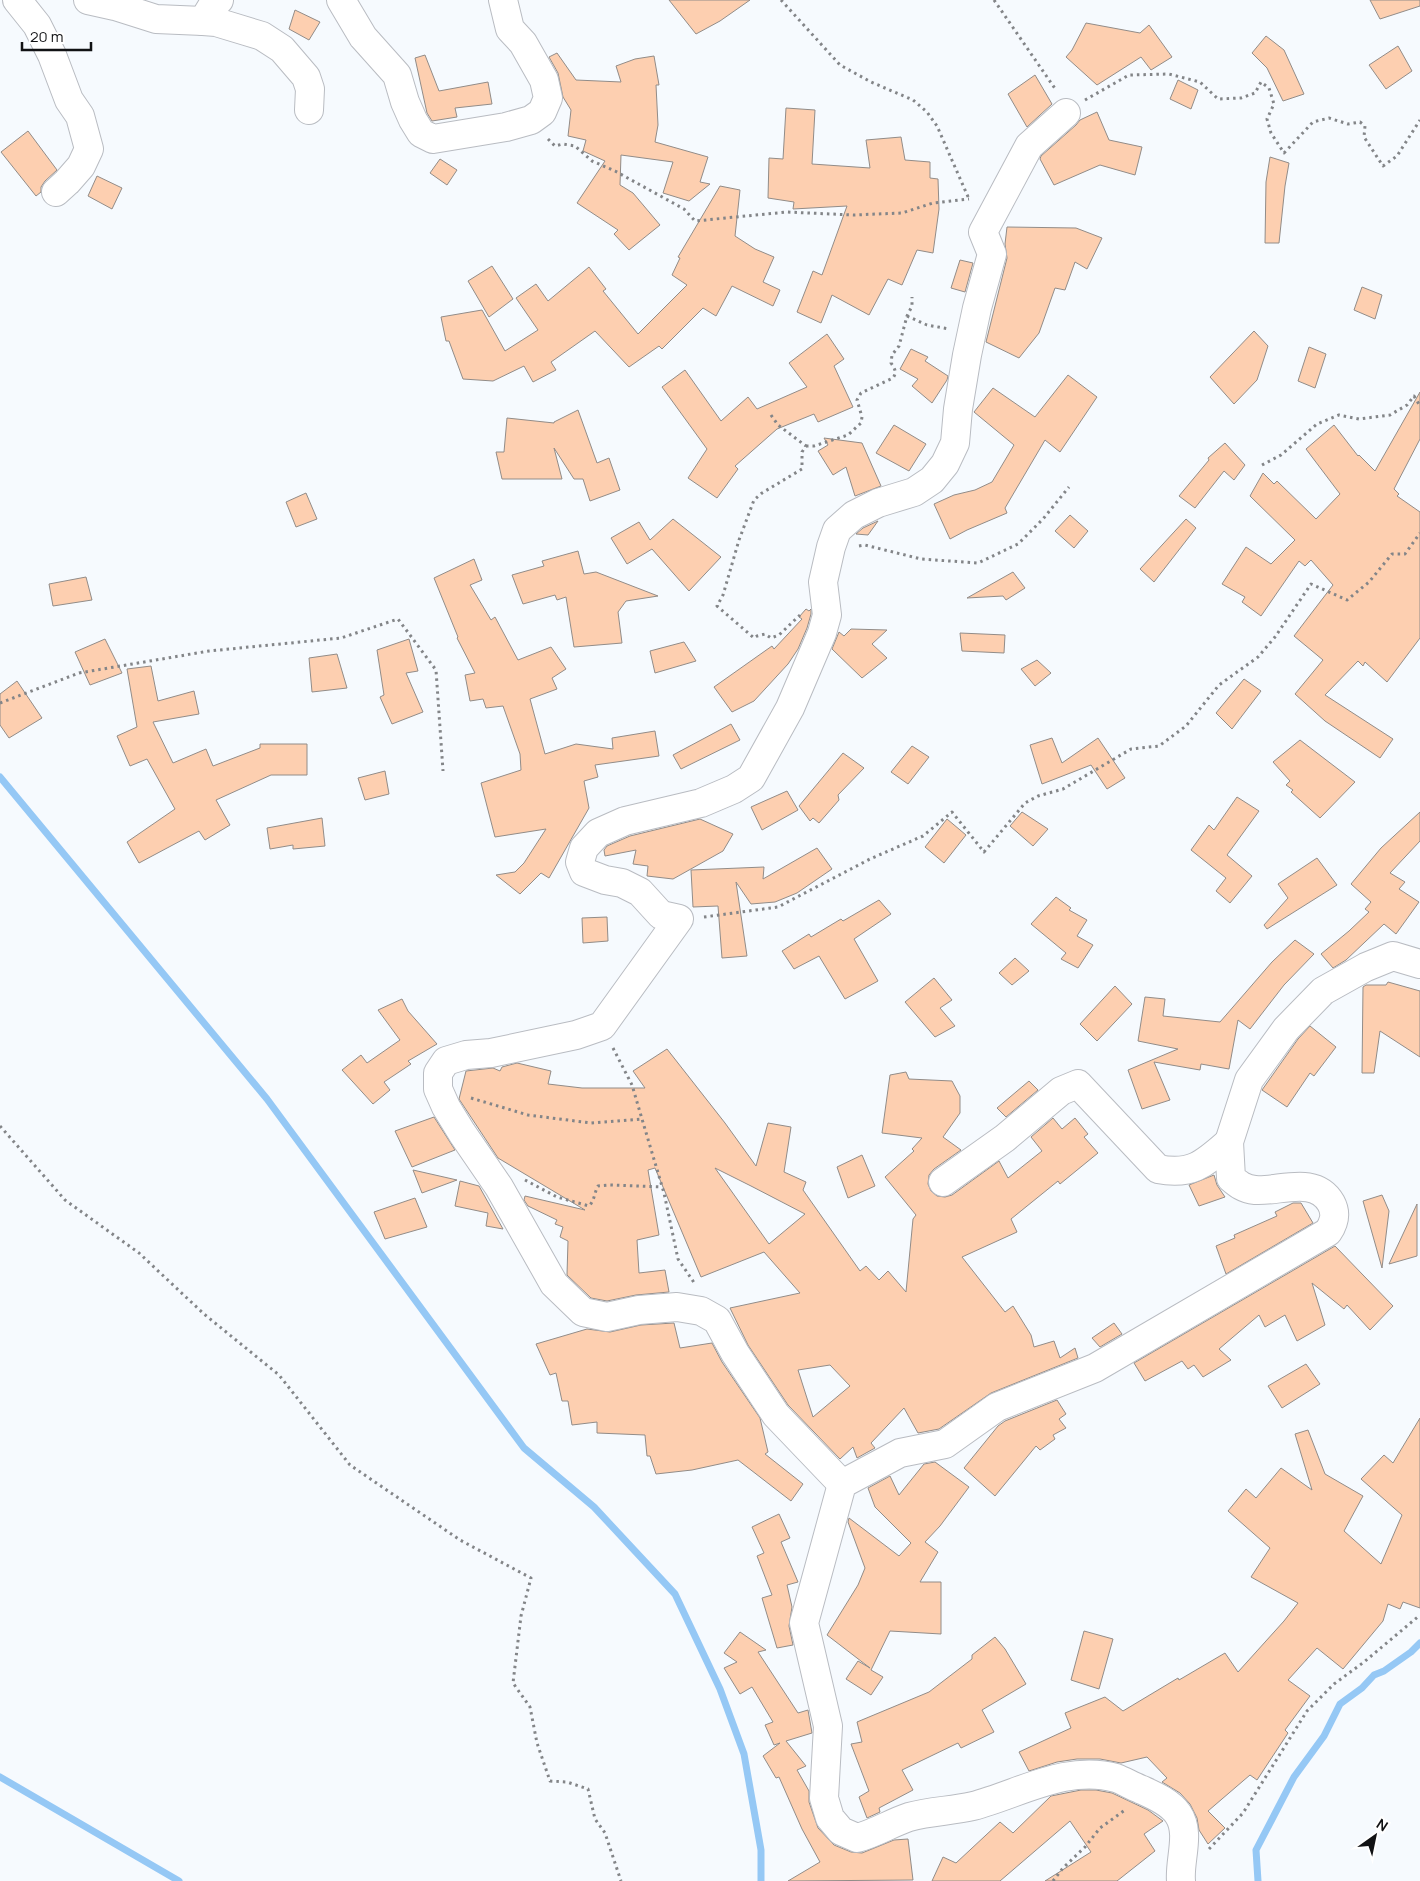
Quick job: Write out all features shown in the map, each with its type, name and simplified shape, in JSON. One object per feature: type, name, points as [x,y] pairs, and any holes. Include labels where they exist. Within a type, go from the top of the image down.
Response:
[{"type":"street","points":[[17,0],[37,25],[52,55],[69,100],[80,116],[89,149],[81,166],[56,192]]},
{"type":"street","points":[[88,0],[156,19],[211,11],[216,22],[262,36],[282,49],[306,77],[310,89],[309,110]]},
{"type":"street","points":[[341,0],[363,37],[397,75],[405,102],[421,133],[434,139],[477,133],[531,120],[542,112],[548,98],[544,80],[523,43],[510,29],[503,0]]},
{"type":"street","points":[[842,1484],[776,1415],[735,1353],[716,1320],[701,1311],[677,1307],[639,1310],[607,1318],[583,1312],[554,1284],[499,1187],[462,1133],[444,1102],[438,1090],[438,1073],[446,1061],[466,1056],[491,1054],[576,1035],[602,1026],[678,920],[661,915],[640,892],[622,883],[606,880],[584,872],[580,862],[584,848],[598,833],[625,821],[701,803],[734,789],[751,778],[790,708],[822,633],[828,615],[823,582],[837,530],[854,515],[878,503],[914,492],[932,480],[945,464],[955,443],[958,409],[972,333],[992,254],[983,232],[1029,146],[1066,113]]},
{"type":"street","points":[[1181,1875],[1183,1831],[1178,1814],[1164,1801],[1116,1778],[1094,1775],[1068,1776],[972,1806],[908,1818],[874,1833],[857,1838],[841,1830],[830,1818],[824,1798],[828,1726],[804,1623],[842,1484],[900,1453],[945,1444],[997,1406],[1095,1368],[1328,1232],[1334,1222],[1334,1208],[1328,1199],[1317,1190],[1283,1187],[1255,1190],[1240,1186],[1231,1178],[1229,1142],[1249,1080],[1286,1029],[1323,991],[1366,967],[1393,956],[1420,964]]},
{"type":"street","points":[[943,1182],[1005,1138],[1061,1091],[1078,1084],[1158,1169],[1172,1172],[1190,1170],[1210,1158],[1229,1142]]},
{"type":"path","points":[[781,0],[840,65],[871,82],[913,100],[927,112],[937,126],[983,232]]},
{"type":"path","points":[[994,0],[1058,93],[1066,113],[1081,102],[1129,75],[1169,74],[1200,82],[1218,98],[1241,98],[1255,93],[1261,82],[1268,88],[1274,104],[1267,119],[1271,133],[1284,153],[1314,122],[1329,118],[1348,124],[1360,122],[1365,126],[1364,137],[1383,166],[1397,156],[1420,120]]},
{"type":"path","points":[[531,120],[555,146],[563,144],[575,146],[592,161],[616,171],[684,209],[695,221],[787,212],[853,216],[902,213],[933,203],[969,199]]},
{"type":"path","points":[[771,415],[778,425],[806,446],[814,446],[848,435],[861,423],[862,417],[857,400],[860,394],[890,381],[896,374],[891,363],[892,354],[899,346],[907,316],[912,306],[912,297]]},
{"type":"path","points":[[907,316],[927,325],[972,333]]},
{"type":"path","points":[[1262,465],[1281,455],[1316,424],[1339,415],[1359,419],[1390,415],[1407,405],[1414,396],[1420,406]]},
{"type":"path","points":[[806,446],[802,452],[802,469],[762,493],[754,500],[739,540],[723,595],[717,606],[754,638],[765,634],[771,638],[779,636],[824,593]]},
{"type":"path","points":[[831,547],[865,545],[921,560],[978,563],[1018,544],[1069,487]]},
{"type":"path","points":[[678,920],[778,907],[870,860],[923,836],[952,812],[984,852],[1025,803],[1038,796],[1063,789],[1131,749],[1158,746],[1186,726],[1219,686],[1258,657],[1276,638],[1311,584],[1347,600],[1369,582],[1392,554],[1404,554],[1420,533]]},
{"type":"path","points":[[0,703],[79,673],[209,651],[341,638],[398,619],[436,670],[442,771]]},
{"type":"path","points":[[602,1026],[632,1085],[662,1187],[678,1259],[701,1290]]},
{"type":"path","points":[[444,1102],[464,1096],[528,1115],[591,1123],[642,1119]]},
{"type":"path","points":[[0,1126],[65,1200],[139,1253],[204,1314],[279,1375],[350,1465],[460,1540],[531,1578],[522,1616],[513,1682],[530,1707],[536,1743],[544,1769],[550,1780],[567,1782],[588,1789],[595,1819],[605,1833],[621,1881]]},
{"type":"path","points":[[520,1177],[557,1197],[590,1206],[598,1186],[662,1187]]},
{"type":"path","points":[[1181,1875],[1243,1813],[1307,1711],[1334,1684],[1420,1615]]},
{"type":"path","points":[[1053,1881],[1100,1828],[1148,1793]]},
{"type":"building","points":[[669,0],[750,0],[720,21],[696,34]]},
{"type":"building","points":[[1370,0],[1420,0],[1420,6],[1380,19]]},
{"type":"building","points":[[295,10],[320,22],[309,40],[289,29]]},
{"type":"building","points":[[1086,23],[1140,33],[1149,25],[1172,57],[1151,70],[1141,57],[1097,85],[1066,57],[1072,50]]},
{"type":"building","points":[[1266,36],[1284,50],[1304,94],[1283,101],[1267,68],[1252,53]]},
{"type":"building","points":[[1398,46],[1412,71],[1386,89],[1369,65]]},
{"type":"building","points":[[557,53],[576,80],[621,82],[616,66],[635,59],[654,56],[659,85],[656,85],[658,125],[655,142],[708,157],[700,182],[710,184],[689,201],[663,193],[673,162],[621,155],[620,185],[633,193],[660,225],[629,250],[614,234],[618,230],[577,203],[605,161],[583,151],[586,140],[568,136],[571,110],[563,97],[558,73],[549,57]]},
{"type":"building","points":[[425,55],[439,91],[488,82],[492,104],[455,108],[457,117],[432,121],[427,113],[415,58]]},
{"type":"building","points":[[1035,75],[1052,104],[1027,127],[1008,94]]},
{"type":"building","points":[[1178,80],[1198,90],[1191,109],[1170,99]]},
{"type":"building","points":[[786,108],[815,110],[812,164],[870,168],[866,140],[901,137],[905,160],[930,162],[930,178],[938,179],[939,209],[933,253],[917,250],[902,285],[888,279],[869,315],[832,295],[821,323],[797,312],[813,271],[822,275],[847,206],[793,209],[794,202],[768,198],[769,158],[783,159]]},
{"type":"building","points":[[1097,112],[1109,140],[1142,147],[1135,175],[1100,165],[1054,185],[1040,159],[1041,156],[1080,120]]},
{"type":"building","points":[[28,131],[57,170],[45,181],[41,187],[41,192],[36,196],[1,152]]},
{"type":"building","points":[[1270,157],[1289,163],[1279,243],[1265,243],[1266,182]]},
{"type":"building","points":[[440,159],[457,170],[447,185],[430,173]]},
{"type":"building","points":[[97,176],[122,188],[112,209],[88,196]]},
{"type":"building","points":[[720,186],[740,190],[735,236],[755,249],[774,257],[763,282],[780,290],[773,306],[732,286],[716,316],[703,308],[662,349],[659,346],[629,367],[595,331],[551,362],[556,370],[533,382],[524,366],[493,381],[463,379],[449,341],[446,341],[441,317],[482,310],[505,351],[538,330],[516,298],[536,284],[548,301],[589,267],[606,289],[603,291],[638,334],[687,285],[672,275],[680,258],[678,257]]},
{"type":"building","points":[[1007,227],[1076,228],[1102,238],[1087,269],[1075,262],[1065,290],[1055,288],[1039,333],[1019,358],[986,342],[1007,258],[1005,244]]},
{"type":"building","points":[[960,260],[973,263],[965,292],[951,288]]},
{"type":"building","points":[[492,266],[513,299],[489,317],[468,281]]},
{"type":"building","points":[[1362,287],[1382,295],[1375,319],[1354,310]]},
{"type":"building","points":[[1254,331],[1268,346],[1257,380],[1234,404],[1210,377]]},
{"type":"building","points":[[827,334],[844,359],[834,366],[853,407],[818,422],[814,414],[777,429],[735,466],[738,469],[717,498],[688,478],[707,449],[662,387],[685,370],[721,421],[748,397],[757,409],[807,387],[789,363]]},
{"type":"building","points":[[1309,347],[1326,354],[1315,388],[1298,381]]},
{"type":"building","points":[[911,349],[928,357],[925,361],[948,376],[932,403],[912,386],[918,379],[900,369]]},
{"type":"building","points":[[1068,375],[1097,397],[1060,452],[1045,440],[1005,508],[1007,513],[950,539],[934,504],[992,482],[1014,445],[974,412],[993,388],[1035,417]]},
{"type":"building","points":[[1420,392],[1420,439],[1394,489],[1399,494],[1397,496],[1420,512],[1420,638],[1387,682],[1365,662],[1363,666],[1358,661],[1325,695],[1393,739],[1380,758],[1325,721],[1295,694],[1323,660],[1294,636],[1333,585],[1311,560],[1305,566],[1299,561],[1261,616],[1242,602],[1245,597],[1222,584],[1246,547],[1271,564],[1295,540],[1250,496],[1263,473],[1274,484],[1277,481],[1316,519],[1340,494],[1306,449],[1334,425],[1358,456],[1375,471]]},
{"type":"building","points":[[578,410],[597,463],[609,458],[620,490],[590,501],[583,479],[574,479],[554,448],[562,479],[502,479],[496,452],[504,452],[507,418],[554,423]]},
{"type":"building","points":[[894,425],[926,444],[909,471],[876,453]]},
{"type":"building","points":[[824,438],[862,443],[881,486],[855,496],[846,467],[833,475],[818,451],[828,445]]},
{"type":"building","points":[[1225,443],[1245,465],[1234,480],[1224,471],[1195,508],[1179,496],[1209,460],[1208,458]]},
{"type":"building","points":[[306,493],[317,519],[296,527],[286,502]]},
{"type":"building","points":[[1070,515],[1088,531],[1074,548],[1055,531]]},
{"type":"building","points":[[673,519],[721,557],[689,591],[652,549],[627,564],[611,538],[639,522],[650,540]]},
{"type":"building","points":[[1186,519],[1196,528],[1154,582],[1140,569]]},
{"type":"building","points":[[878,521],[868,535],[856,534],[863,528]]},
{"type":"building","points":[[578,551],[584,574],[596,572],[658,596],[626,601],[618,612],[622,643],[574,647],[566,597],[557,600],[555,595],[523,604],[512,575],[544,566],[542,561]]},
{"type":"building","points":[[474,559],[482,580],[470,585],[491,620],[495,617],[518,660],[551,647],[566,669],[552,678],[557,689],[530,699],[545,754],[576,744],[613,749],[612,738],[655,731],[659,756],[595,765],[598,777],[584,781],[589,808],[549,878],[541,873],[520,894],[496,875],[515,872],[524,863],[546,829],[495,837],[481,783],[521,770],[520,754],[503,706],[486,708],[483,699],[470,701],[465,675],[475,673],[457,638],[434,578]]},
{"type":"building","points":[[1013,572],[1025,588],[1006,600],[1003,596],[967,598]]},
{"type":"building","points":[[86,577],[92,600],[53,606],[49,584]]},
{"type":"building","points":[[806,609],[809,611],[811,609],[807,628],[798,649],[788,664],[754,701],[732,712],[714,687],[772,646],[774,649],[802,619],[799,617]]},
{"type":"building","points":[[851,629],[887,630],[872,644],[887,658],[862,678],[832,649],[839,632],[844,636]]},
{"type":"building","points":[[960,633],[1005,635],[1004,653],[962,651]]},
{"type":"building","points":[[105,639],[122,673],[90,685],[75,652]]},
{"type":"building","points":[[409,639],[418,671],[406,673],[423,712],[392,724],[380,697],[384,695],[377,650]]},
{"type":"building","points":[[684,642],[696,661],[655,673],[650,651]]},
{"type":"building","points":[[337,654],[347,688],[312,692],[309,658]]},
{"type":"building","points":[[1037,660],[1051,673],[1035,686],[1021,669]]},
{"type":"building","points":[[151,666],[158,701],[194,691],[199,714],[153,722],[173,763],[206,749],[213,766],[260,748],[260,744],[307,744],[307,775],[271,775],[216,800],[230,825],[205,840],[199,831],[139,863],[127,842],[175,809],[147,759],[130,766],[117,736],[137,727],[127,669]]},
{"type":"building","points":[[1244,679],[1261,691],[1232,729],[1216,713]]},
{"type":"building","points":[[17,681],[42,718],[9,738],[0,725],[0,694]]},
{"type":"building","points":[[731,724],[740,740],[681,769],[673,755]]},
{"type":"building","points":[[1052,738],[1062,763],[1098,738],[1125,778],[1107,789],[1091,765],[1042,784],[1030,745]]},
{"type":"building","points":[[1300,740],[1355,782],[1320,818],[1291,792],[1293,790],[1286,785],[1290,781],[1273,762]]},
{"type":"building","points":[[912,746],[929,757],[908,784],[891,772]]},
{"type":"building","points":[[843,753],[864,768],[838,795],[839,800],[819,823],[813,818],[810,821],[799,806]]},
{"type":"building","points":[[385,771],[389,794],[365,800],[358,778]]},
{"type":"building","points":[[787,791],[798,810],[762,830],[751,807]]},
{"type":"building","points":[[1237,797],[1259,811],[1227,855],[1252,876],[1230,903],[1216,891],[1226,878],[1191,850],[1209,825],[1214,830]]},
{"type":"building","points":[[1022,812],[1048,829],[1033,846],[1010,826]]},
{"type":"building","points":[[1420,812],[1420,841],[1390,873],[1405,882],[1399,889],[1419,902],[1396,934],[1384,924],[1346,960],[1333,968],[1321,954],[1369,912],[1365,909],[1371,902],[1351,884],[1381,848]]},
{"type":"building","points":[[322,818],[325,846],[293,849],[293,845],[270,849],[267,828]]},
{"type":"building","points":[[700,819],[733,834],[723,851],[673,879],[647,876],[648,866],[633,864],[636,850],[605,856],[604,850],[607,846],[630,836]]},
{"type":"building","points":[[947,819],[966,835],[944,863],[925,847]]},
{"type":"building","points":[[817,848],[832,869],[797,893],[775,902],[751,904],[736,882],[747,956],[722,958],[718,906],[693,907],[691,870],[764,867],[763,879]]},
{"type":"building","points":[[1317,858],[1337,885],[1267,929],[1264,925],[1288,898],[1278,884]]},
{"type":"building","points":[[1056,897],[1071,908],[1069,910],[1087,920],[1077,936],[1093,945],[1078,968],[1061,959],[1066,953],[1031,924]]},
{"type":"building","points":[[879,900],[891,914],[854,939],[878,981],[845,999],[819,956],[794,969],[782,951],[809,934],[811,937]]},
{"type":"building","points":[[607,917],[608,941],[583,943],[582,918]]},
{"type":"building","points":[[1295,940],[1314,954],[1284,985],[1250,1029],[1238,1020],[1229,1069],[1201,1064],[1200,1070],[1154,1062],[1170,1100],[1142,1109],[1128,1070],[1178,1049],[1138,1041],[1145,997],[1165,999],[1163,1016],[1220,1022],[1272,962]]},
{"type":"building","points":[[1015,958],[1029,971],[1012,985],[999,973]]},
{"type":"building","points":[[934,978],[952,1000],[940,1008],[955,1026],[935,1037],[905,1002]]},
{"type":"building","points":[[1388,982],[1420,991],[1420,1057],[1380,1031],[1374,1073],[1362,1073],[1363,987],[1366,985],[1386,985]]},
{"type":"building","points":[[1115,986],[1132,1004],[1097,1041],[1080,1024]]},
{"type":"building","points":[[402,999],[408,1011],[437,1044],[408,1061],[411,1064],[384,1082],[390,1090],[373,1104],[342,1070],[361,1055],[367,1063],[400,1040],[378,1010]]},
{"type":"building","points":[[1310,1026],[1336,1047],[1314,1076],[1310,1073],[1287,1107],[1262,1090],[1298,1039]]},
{"type":"building","points":[[667,1049],[756,1166],[768,1123],[791,1127],[784,1172],[806,1182],[803,1190],[860,1271],[866,1266],[879,1280],[888,1271],[906,1292],[913,1219],[916,1215],[885,1177],[914,1151],[912,1149],[922,1138],[882,1133],[890,1075],[906,1072],[909,1079],[952,1081],[960,1096],[960,1113],[943,1137],[961,1150],[934,1169],[929,1175],[928,1184],[931,1191],[937,1196],[945,1197],[952,1195],[999,1161],[1008,1178],[1042,1151],[1031,1137],[1053,1118],[1062,1129],[1075,1118],[1088,1134],[1084,1137],[1098,1153],[1060,1184],[1058,1181],[1011,1219],[1017,1232],[962,1257],[1005,1312],[1013,1306],[1031,1335],[1034,1347],[1054,1341],[1060,1358],[1075,1348],[1078,1358],[991,1393],[939,1429],[918,1433],[904,1408],[871,1443],[875,1448],[857,1458],[853,1447],[840,1459],[788,1405],[748,1345],[730,1308],[800,1293],[764,1252],[701,1277],[655,1168],[648,1170],[659,1235],[637,1240],[639,1273],[665,1270],[669,1292],[636,1295],[607,1301],[591,1298],[567,1275],[568,1241],[560,1237],[563,1227],[555,1224],[557,1220],[528,1206],[524,1200],[525,1196],[585,1210],[498,1158],[459,1099],[466,1071],[493,1068],[500,1071],[502,1067],[517,1063],[551,1071],[548,1084],[582,1088],[645,1088],[633,1071]],"holes":[[[715,1168],[751,1186],[805,1214],[769,1244]],[[830,1365],[850,1386],[813,1417],[798,1370]]]},
{"type":"building","points":[[1029,1081],[1038,1090],[1006,1117],[997,1108]]},
{"type":"building","points":[[434,1117],[455,1150],[412,1167],[395,1131]]},
{"type":"building","points":[[862,1155],[875,1186],[848,1198],[837,1167]]},
{"type":"building","points":[[413,1170],[457,1180],[422,1193]]},
{"type":"building","points":[[1214,1175],[1217,1185],[1225,1197],[1199,1206],[1189,1185]]},
{"type":"building","points":[[460,1181],[479,1186],[503,1229],[486,1226],[488,1213],[455,1206]]},
{"type":"building","points":[[1382,1195],[1389,1211],[1382,1268],[1363,1201]]},
{"type":"building","points":[[415,1198],[427,1227],[385,1239],[374,1212]]},
{"type":"building","points":[[1293,1203],[1301,1203],[1313,1223],[1226,1274],[1216,1246],[1235,1238],[1234,1235],[1277,1216],[1275,1212]]},
{"type":"building","points":[[1417,1204],[1417,1256],[1389,1264]]},
{"type":"building","points":[[1335,1246],[1393,1306],[1370,1330],[1347,1305],[1344,1309],[1312,1283],[1325,1325],[1297,1341],[1285,1315],[1265,1327],[1259,1315],[1219,1349],[1231,1360],[1203,1377],[1194,1365],[1188,1369],[1182,1361],[1145,1381],[1134,1363]]},
{"type":"building","points":[[674,1323],[680,1348],[712,1343],[722,1362],[760,1418],[768,1452],[765,1454],[803,1484],[791,1501],[738,1460],[692,1470],[656,1474],[650,1456],[647,1456],[645,1435],[597,1433],[597,1422],[572,1425],[568,1401],[562,1401],[556,1373],[550,1375],[536,1344],[587,1329],[610,1332],[641,1325]]},
{"type":"building","points":[[1114,1323],[1122,1334],[1100,1347],[1092,1338]]},
{"type":"building","points":[[1306,1364],[1320,1384],[1282,1408],[1268,1386]]},
{"type":"building","points":[[1057,1400],[1066,1414],[1059,1419],[1066,1428],[1053,1435],[1055,1439],[1040,1450],[1036,1446],[995,1496],[964,1468],[998,1426],[1005,1421]]},
{"type":"building","points":[[1420,1418],[1420,1608],[1403,1602],[1400,1609],[1388,1604],[1383,1621],[1343,1669],[1317,1648],[1288,1680],[1310,1696],[1285,1730],[1288,1733],[1257,1780],[1250,1775],[1208,1811],[1225,1828],[1208,1844],[1199,1830],[1197,1818],[1190,1804],[1180,1793],[1162,1782],[1167,1778],[1147,1757],[1121,1763],[1100,1759],[1077,1759],[1057,1762],[1029,1771],[1019,1752],[1071,1728],[1065,1713],[1105,1697],[1123,1711],[1225,1653],[1238,1672],[1284,1621],[1298,1603],[1251,1577],[1270,1548],[1228,1511],[1246,1489],[1256,1498],[1281,1468],[1312,1490],[1295,1434],[1308,1430],[1325,1474],[1363,1496],[1344,1531],[1381,1564],[1402,1515],[1361,1479],[1384,1455],[1393,1463]]},
{"type":"building","points":[[935,1462],[969,1487],[940,1526],[925,1542],[938,1552],[920,1582],[941,1582],[941,1634],[890,1631],[871,1670],[883,1677],[871,1695],[846,1679],[858,1661],[870,1668],[827,1635],[858,1585],[865,1568],[848,1522],[849,1518],[899,1556],[911,1543],[875,1507],[868,1488],[890,1476],[899,1495],[924,1464]]},
{"type":"building","points":[[779,1514],[790,1538],[781,1542],[798,1582],[787,1585],[792,1607],[789,1626],[793,1645],[777,1648],[762,1598],[772,1595],[757,1556],[764,1553],[752,1527]]},
{"type":"building","points":[[1084,1631],[1113,1639],[1099,1689],[1071,1680]]},
{"type":"building","points":[[740,1632],[766,1650],[758,1652],[798,1713],[808,1710],[812,1733],[786,1741],[806,1766],[797,1770],[809,1791],[809,1802],[818,1828],[834,1845],[851,1852],[862,1853],[894,1840],[908,1839],[913,1880],[788,1881],[820,1862],[802,1829],[779,1777],[776,1778],[763,1756],[780,1743],[774,1745],[765,1725],[773,1722],[752,1687],[740,1694],[724,1668],[737,1662],[724,1653]]},
{"type":"building","points":[[995,1637],[1005,1649],[1026,1684],[982,1710],[994,1732],[961,1748],[958,1743],[902,1770],[913,1790],[879,1808],[880,1812],[867,1818],[859,1797],[869,1791],[851,1744],[862,1742],[857,1722],[929,1692],[972,1659],[972,1655]]},
{"type":"building","points":[[1081,1790],[1112,1793],[1148,1810],[1163,1821],[1144,1834],[1155,1851],[1117,1881],[1045,1881],[1091,1852],[1070,1821],[1000,1881],[932,1881],[943,1857],[956,1863],[1000,1822],[1013,1833],[1051,1796]]},
{"type":"waterway","points":[[0,777],[267,1099],[524,1448],[594,1507],[675,1594],[720,1689],[744,1754],[761,1850],[761,1881]]},
{"type":"waterway","points":[[1258,1881],[1256,1850],[1294,1777],[1324,1736],[1340,1704],[1362,1688],[1374,1675],[1384,1671],[1411,1652],[1420,1643]]},
{"type":"waterway","points":[[0,1777],[179,1881]]}]
